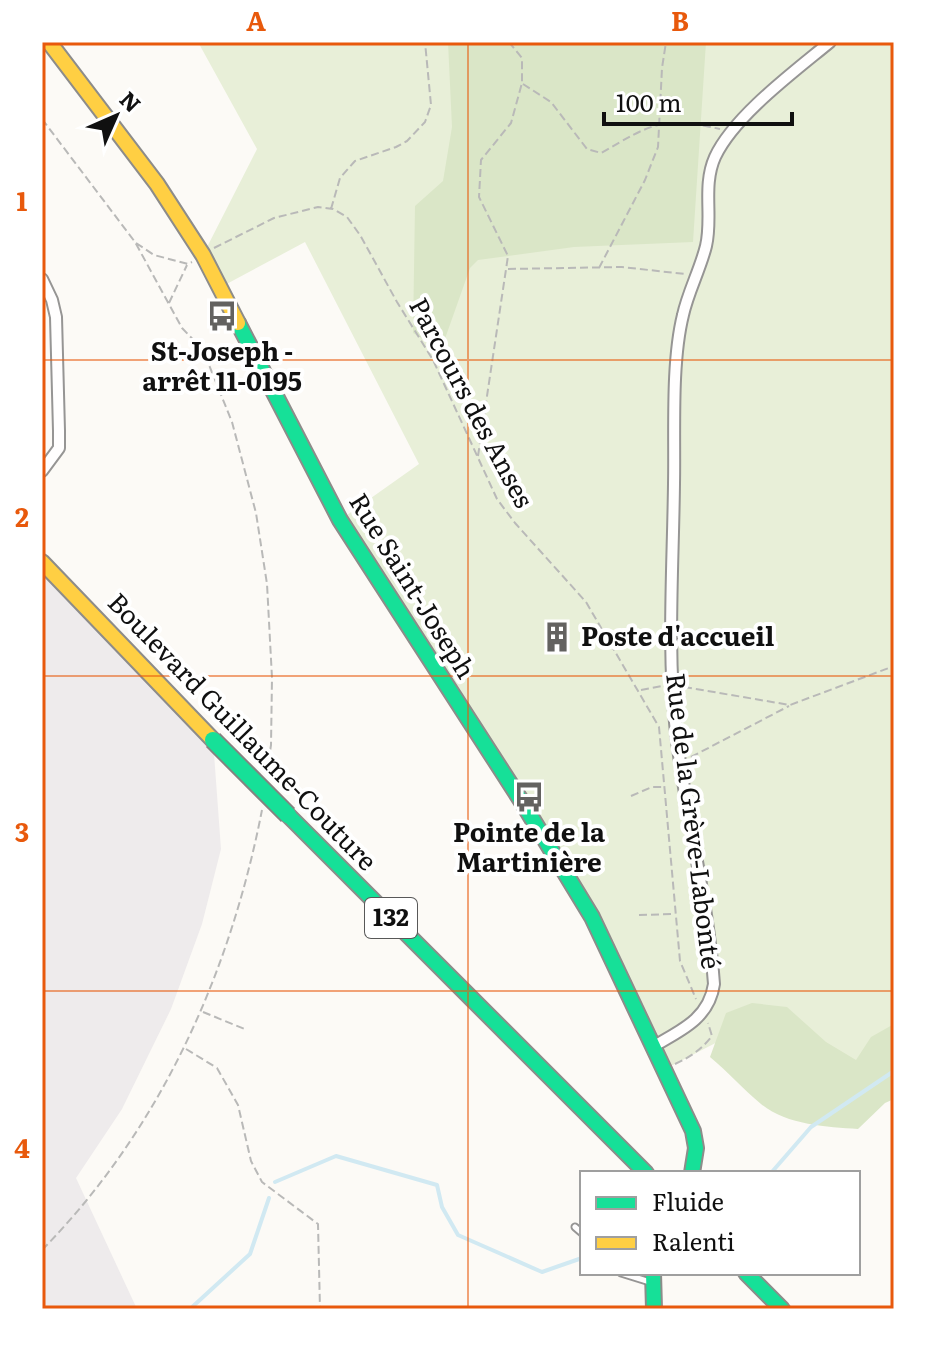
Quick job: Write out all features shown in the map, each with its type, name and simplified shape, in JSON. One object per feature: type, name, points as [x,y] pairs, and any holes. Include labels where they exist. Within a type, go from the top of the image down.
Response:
[{"type":"street","name":"Rue Saint-Joseph","points":[[49,42],[157,184],[203,255],[340,520],[543,835],[592,917],[693,1131],[696,1148],[692,1171]]},
{"type":"street","name":"Rue de la Grève-Labonté","points":[[703,1015],[712,1000],[712,962],[672,685],[678,342],[683,314],[707,242],[707,179],[716,155],[732,132],[778,85],[830,42]]},
{"type":"street","points":[[42,279],[56,317],[59,431],[59,448],[42,471]]},
{"type":"street","name":"Boulevard Guillaume-Couture","points":[[42,562],[213,740],[644,1171]]},
{"type":"street","points":[[652,1047],[703,1015]]},
{"type":"street","points":[[748,1275],[782,1309]]},
{"type":"street","points":[[652,1278],[654,1309]]},
{"type":"lane","points":[[575,1227],[580,1231]]},
{"type":"lane","points":[[625,1275],[634,1279],[652,1278]]},
{"type":"path","points":[[210,251],[274,218],[318,207],[331,209],[340,178],[355,161],[407,141],[425,122],[431,105],[425,42]]},
{"type":"path","points":[[478,458],[497,321],[508,269],[508,256],[479,197],[481,160],[511,123],[522,83],[522,58],[509,42]]},
{"type":"path","points":[[599,268],[645,180],[658,147],[666,42]]},
{"type":"path","points":[[522,83],[551,102],[587,149],[601,153],[644,128],[659,124],[680,121],[732,132]]},
{"type":"path","points":[[42,119],[135,242],[154,255],[188,264],[169,304]]},
{"type":"path","name":"Parcours des Anses","points":[[331,209],[347,217],[360,235],[433,360],[497,499],[586,602],[659,727],[680,961],[712,1036],[696,1054],[663,1070]]},
{"type":"path","points":[[508,269],[622,267],[698,275]]},
{"type":"path","points":[[681,762],[790,705],[894,666]]},
{"type":"path","points":[[639,690],[672,685],[790,705]]},
{"type":"path","points":[[631,796],[652,787],[664,787]]},
{"type":"path","points":[[639,915],[677,914]]},
{"type":"path","points":[[202,1012],[247,1030]]},
{"type":"path","points":[[185,1048],[217,1068],[238,1105],[251,1161],[262,1182],[318,1224],[320,1309]]},
{"type":"shaded area","points":[[42,562],[213,740],[221,849],[202,924],[171,1009],[122,1109],[76,1178],[137,1309],[42,1309]]},
{"type":"green space","points":[[198,42],[894,42],[894,1071],[735,1033],[663,1070],[592,917],[340,520],[419,464],[305,242],[221,287],[203,255],[257,149]]},
{"type":"green space","points":[[448,42],[706,42],[693,242],[574,247],[478,260],[470,268],[441,350],[413,333],[415,206],[443,181],[452,127]]},
{"type":"green space","points":[[752,1003],[787,1007],[826,1042],[856,1060],[871,1037],[894,1024],[894,1099],[885,1103],[858,1129],[807,1124],[771,1111],[710,1057],[726,1013]]},
{"type":"waterway","points":[[773,1171],[811,1127],[894,1071]]},
{"type":"waterway","points":[[275,1182],[336,1156],[437,1185],[442,1207],[458,1235],[542,1272],[580,1259]]},
{"type":"waterway","points":[[190,1309],[250,1254],[269,1198]]},
{"type":"traffic: fast","points":[[238,323],[340,520],[522,802],[592,917],[693,1131],[696,1148],[692,1171]]},
{"type":"traffic: fast","points":[[213,740],[288,815]]},
{"type":"traffic: fast","points":[[288,815],[644,1171]]},
{"type":"traffic: fast","points":[[653,1275],[654,1309]]},
{"type":"traffic: fast","points":[[748,1275],[782,1309]]},
{"type":"traffic: slow","points":[[49,42],[157,184],[203,255],[238,323]]},
{"type":"traffic: slow","points":[[42,562],[213,740]]},
{"type":"place","name":"St-Joseph - arrêt 11-0195","points":[[222,316]]},
{"type":"place","name":"Poste d'accueil","points":[[557,637]]},
{"type":"place","name":"Pointe de la Martinière","points":[[529,797]]}]
